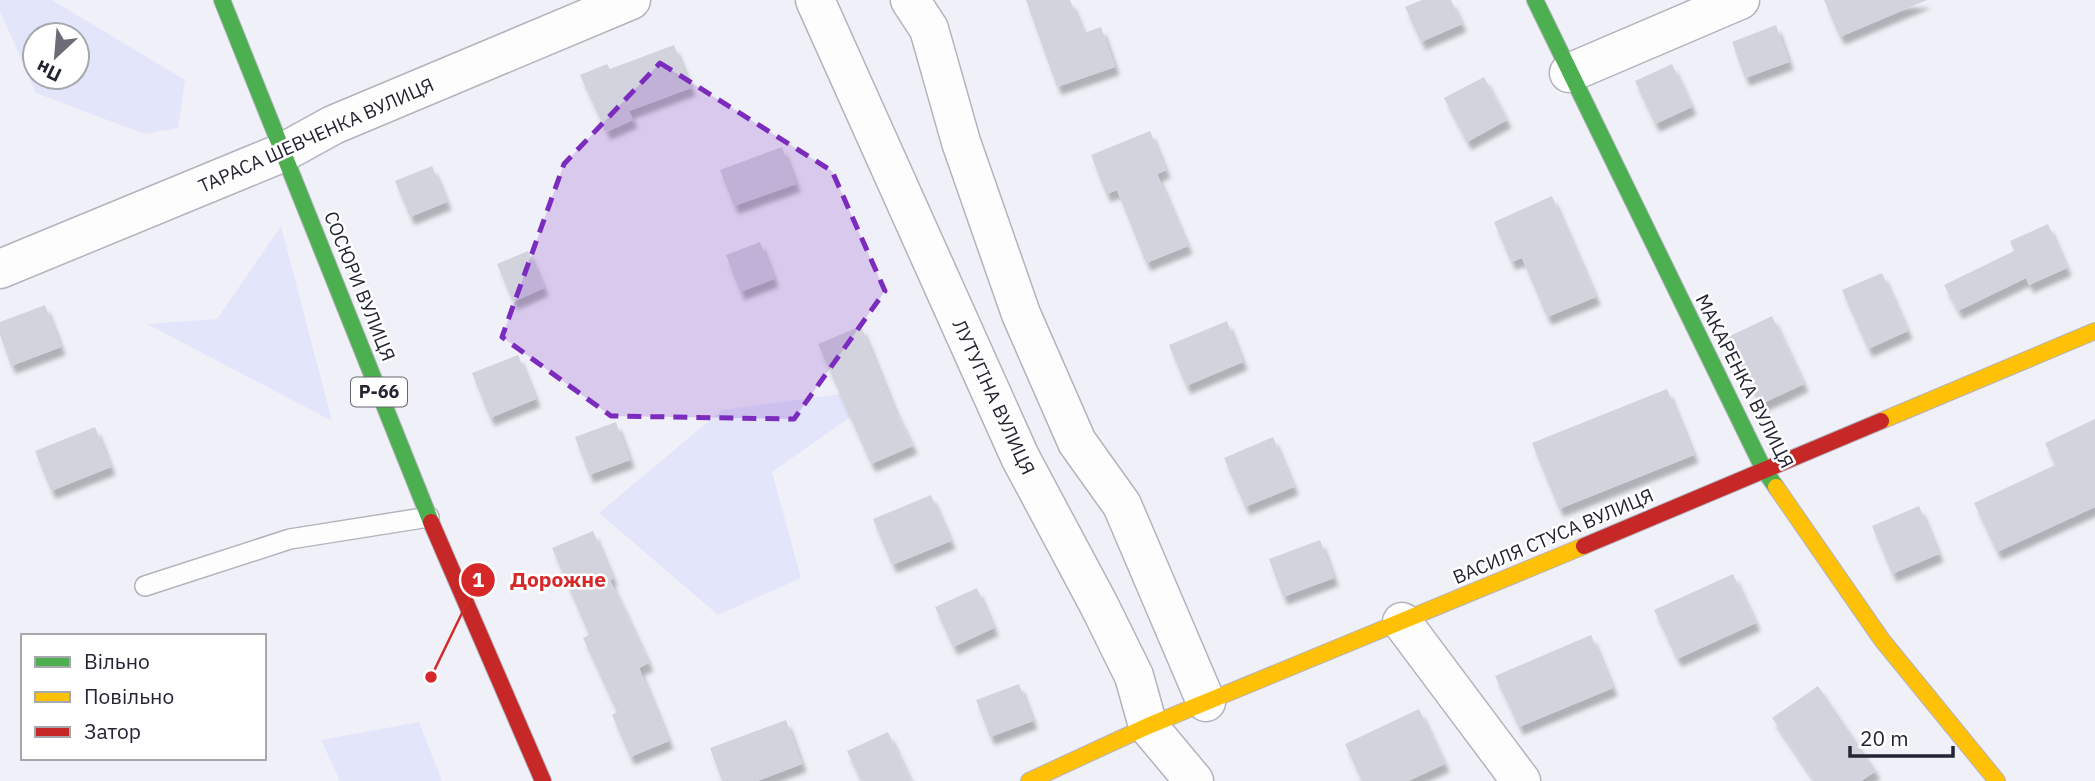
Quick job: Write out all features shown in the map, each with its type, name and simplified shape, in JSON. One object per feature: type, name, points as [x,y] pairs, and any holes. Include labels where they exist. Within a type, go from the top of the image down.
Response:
[{"type":"street","name":"СОСЮРИ ВУЛИЦЯ","points":[[222,0],[429,517],[543,781]]},
{"type":"street","name":"ТАРАСА ШЕВЧЕНКА ВУЛИЦЯ","points":[[0,270],[284,152],[333,125],[631,0]]},
{"type":"street","name":"ЛУТУГІНА ВУЛИЦЯ","points":[[815,0],[1020,457],[1134,676],[1148,726],[1194,781]]},
{"type":"street","points":[[909,0],[929,30],[961,142],[1021,314],[1077,442],[1122,505],[1206,702]]},
{"type":"street","name":"МАКАРЕНКА ВУЛИЦЯ","points":[[1535,0],[1764,470],[1882,640],[1997,781]]},
{"type":"street","points":[[1569,73],[1740,0]]},
{"type":"street","name":"ВАСИЛЯ СТУСА ВУЛИЦЯ","points":[[1029,781],[1148,726],[2095,331]]},
{"type":"street","points":[[1402,622],[1521,781]]},
{"type":"lane","points":[[145,586],[290,539],[429,517]]},
{"type":"highlighted area","points":[[660,63],[832,171],[885,291],[794,419],[611,416],[502,337],[564,164]]},
{"type":"shaded area","points":[[0,0],[52,0],[87,21],[21,21],[21,59],[0,11]]},
{"type":"shaded area","points":[[91,23],[185,80],[178,128],[144,134],[35,91],[91,91]]},
{"type":"shaded area","points":[[281,226],[332,421],[147,324],[217,319]]},
{"type":"shaded area","points":[[856,392],[859,411],[772,472],[801,578],[718,615],[599,513],[722,410]]},
{"type":"shaded area","points":[[419,722],[442,781],[340,781],[321,740]]},
{"type":"building","points":[[1026,0],[1070,0],[1084,33],[1101,27],[1115,67],[1057,87]]},
{"type":"building","points":[[1422,0],[1451,0],[1462,24],[1421,42],[1405,7]]},
{"type":"building","points":[[1824,0],[1927,0],[1840,37]]},
{"type":"building","points":[[1776,25],[1789,62],[1745,78],[1732,42]]},
{"type":"building","points":[[674,45],[691,88],[629,111],[633,120],[606,132],[580,75],[607,64],[610,69]]},
{"type":"building","points":[[1672,64],[1692,107],[1655,124],[1635,81]]},
{"type":"building","points":[[1484,77],[1507,120],[1467,142],[1444,98]]},
{"type":"building","points":[[1150,131],[1166,170],[1157,174],[1188,246],[1146,263],[1117,190],[1106,194],[1091,155]]},
{"type":"building","points":[[782,147],[796,184],[734,206],[720,170]]},
{"type":"building","points":[[432,166],[447,202],[410,217],[395,181]]},
{"type":"building","points":[[1552,196],[1596,297],[1547,317],[1522,258],[1511,262],[1494,222]]},
{"type":"building","points":[[2048,224],[2067,268],[2029,285],[2026,278],[1958,311],[1944,285],[2014,251],[2010,241]]},
{"type":"building","points":[[760,242],[774,279],[740,292],[726,255]]},
{"type":"building","points":[[528,251],[544,288],[513,302],[497,264]]},
{"type":"building","points":[[1882,273],[1908,331],[1868,349],[1842,290]]},
{"type":"building","points":[[45,305],[61,347],[11,366],[0,335],[0,322]]},
{"type":"building","points":[[1772,316],[1804,384],[1759,405],[1728,337]]},
{"type":"building","points":[[1227,321],[1243,362],[1186,386],[1169,345]]},
{"type":"building","points":[[861,326],[894,408],[913,446],[871,464],[818,344]]},
{"type":"building","points":[[518,355],[536,399],[490,418],[472,373]]},
{"type":"building","points":[[1667,389],[1694,455],[1559,509],[1532,443]]},
{"type":"building","points":[[2095,419],[2095,507],[1997,552],[1974,503],[2055,465],[2045,443]]},
{"type":"building","points":[[616,422],[630,460],[589,475],[575,437]]},
{"type":"building","points":[[95,427],[111,467],[51,491],[35,451]]},
{"type":"building","points":[[1273,437],[1294,487],[1245,507],[1224,458]]},
{"type":"building","points":[[931,495],[951,541],[892,565],[873,519]]},
{"type":"building","points":[[1919,506],[1939,554],[1892,574],[1872,526]]},
{"type":"building","points":[[593,531],[613,578],[610,580],[649,663],[639,668],[669,741],[630,757],[612,715],[617,712],[583,638],[589,635],[552,548]]},
{"type":"building","points":[[1320,540],[1334,578],[1283,597],[1269,559]]},
{"type":"building","points":[[1733,574],[1756,623],[1677,659],[1654,610]]},
{"type":"building","points":[[977,588],[994,628],[953,647],[935,607]]},
{"type":"building","points":[[1591,635],[1613,688],[1519,727],[1495,676]]},
{"type":"building","points":[[1019,684],[1033,721],[990,737],[976,700]]},
{"type":"building","points":[[1818,686],[1876,771],[1861,781],[1815,781],[1772,718]]},
{"type":"building","points":[[1419,709],[1445,764],[1408,781],[1362,781],[1345,744]]},
{"type":"building","points":[[786,720],[802,764],[757,781],[722,781],[710,748]]},
{"type":"building","points":[[888,732],[911,781],[861,781],[847,751]]},
{"type":"traffic: fast","points":[[222,0],[431,522]]},
{"type":"traffic: fast","points":[[1535,0],[1764,470],[1776,487]]},
{"type":"traffic: slow","points":[[1881,421],[2095,331]]},
{"type":"traffic: slow","points":[[1776,487],[1882,640],[1997,781]]},
{"type":"traffic: slow","points":[[1029,781],[1148,726],[1584,546]]},
{"type":"traffic: jam","points":[[1584,546],[1881,421]]},
{"type":"traffic: jam","points":[[431,522],[543,781]]},
{"type":"place","name":"Дорожне","points":[[431,677]]}]
